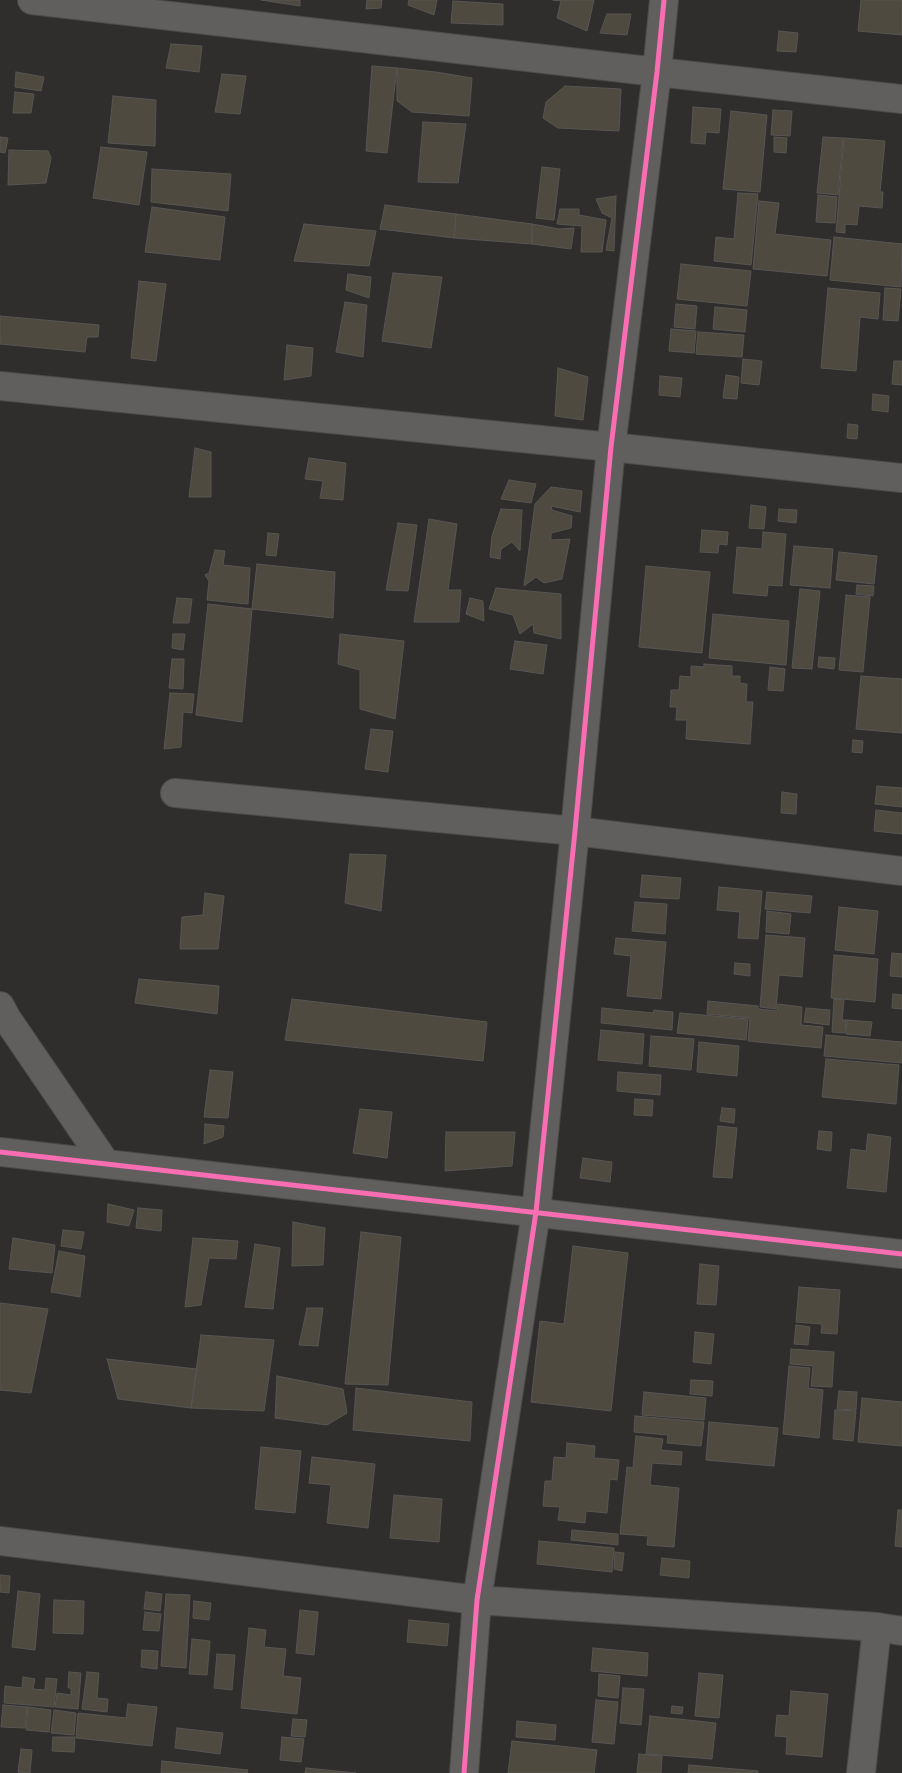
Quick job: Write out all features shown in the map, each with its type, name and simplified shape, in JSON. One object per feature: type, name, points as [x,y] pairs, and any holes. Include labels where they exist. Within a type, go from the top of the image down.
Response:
[{"type":"street","points":[[32,0],[902,99]]},
{"type":"street","points":[[464,1773],[477,1600],[536,1212],[576,831],[611,446],[657,72],[664,0]]},
{"type":"street","points":[[0,386],[611,446],[902,478]]},
{"type":"street","points":[[175,793],[576,831],[902,871]]},
{"type":"street","points":[[0,1006],[6,1019],[106,1164]]},
{"type":"street","points":[[0,1152],[902,1254]]},
{"type":"street","points":[[0,1541],[477,1600],[890,1629],[861,1773]]},
{"type":"building","points":[[261,0],[300,0],[300,6]]},
{"type":"building","points":[[367,0],[382,0],[381,8],[366,9]]},
{"type":"building","points":[[409,0],[437,0],[434,15],[408,5]]},
{"type":"building","points":[[553,0],[594,0],[587,31],[557,18],[561,1]]},
{"type":"building","points":[[861,0],[902,0],[902,35],[858,31]]},
{"type":"building","points":[[453,1],[503,4],[503,25],[451,23]]},
{"type":"building","points":[[607,14],[631,14],[627,35],[600,33]]},
{"type":"building","points":[[779,31],[798,33],[796,52],[777,51]]},
{"type":"building","points":[[171,44],[202,46],[199,72],[166,68]]},
{"type":"building","points":[[372,66],[397,68],[387,153],[366,151]]},
{"type":"building","points":[[397,68],[472,78],[469,116],[412,112],[397,101]]},
{"type":"building","points":[[16,72],[44,77],[41,91],[15,87]]},
{"type":"building","points":[[222,74],[246,76],[240,114],[215,112]]},
{"type":"building","points":[[565,86],[621,89],[619,131],[558,128],[543,118],[546,102]]},
{"type":"building","points":[[15,92],[34,94],[31,113],[13,113]]},
{"type":"building","points":[[113,96],[156,100],[155,146],[108,143]]},
{"type":"building","points":[[693,107],[721,109],[719,133],[706,132],[705,144],[691,143]]},
{"type":"building","points":[[773,110],[792,111],[790,136],[771,135]]},
{"type":"building","points":[[731,111],[767,115],[760,192],[723,189]]},
{"type":"building","points":[[423,122],[466,124],[458,183],[418,182]]},
{"type":"building","points":[[0,137],[8,138],[5,153],[0,152]]},
{"type":"building","points":[[774,137],[787,138],[786,153],[774,152]]},
{"type":"building","points":[[823,137],[843,138],[838,195],[817,193]]},
{"type":"building","points":[[844,138],[885,141],[880,192],[883,192],[882,208],[859,206],[857,225],[845,224],[845,233],[836,232]]},
{"type":"building","points":[[101,147],[147,152],[139,205],[93,198]]},
{"type":"building","points":[[9,150],[48,151],[51,158],[46,183],[8,185]]},
{"type":"building","points":[[542,167],[560,169],[554,220],[536,218]]},
{"type":"building","points":[[152,169],[231,174],[228,211],[151,202]]},
{"type":"building","points":[[738,193],[758,194],[751,265],[714,261],[716,237],[734,239]]},
{"type":"building","points":[[818,195],[837,197],[835,223],[816,222]]},
{"type":"building","points":[[616,196],[614,251],[606,250],[612,218],[602,213],[596,199]]},
{"type":"building","points":[[759,201],[779,203],[775,234],[831,240],[827,276],[753,269]]},
{"type":"building","points":[[385,205],[456,214],[454,238],[380,229]]},
{"type":"building","points":[[152,207],[225,217],[220,260],[145,252]]},
{"type":"building","points":[[560,209],[579,209],[579,215],[606,220],[602,252],[581,252],[582,226],[557,224]]},
{"type":"building","points":[[456,214],[532,224],[532,244],[454,238]]},
{"type":"building","points":[[304,224],[376,231],[369,266],[294,261]]},
{"type":"building","points":[[532,224],[559,229],[574,228],[571,249],[532,244]]},
{"type":"building","points":[[834,237],[902,244],[901,287],[830,280]]},
{"type":"building","points":[[681,264],[751,271],[747,306],[677,299]]},
{"type":"building","points":[[393,273],[442,277],[431,348],[382,341]]},
{"type":"building","points":[[348,274],[371,277],[369,298],[346,290]]},
{"type":"building","points":[[139,281],[166,284],[156,361],[131,358]]},
{"type":"building","points":[[828,288],[880,293],[878,319],[860,317],[856,371],[821,368]]},
{"type":"building","points":[[885,288],[901,289],[898,321],[883,320]]},
{"type":"building","points":[[345,302],[367,305],[363,357],[336,352]]},
{"type":"building","points":[[676,304],[697,306],[695,329],[674,327]]},
{"type":"building","points":[[715,307],[747,310],[745,332],[713,329]]},
{"type":"building","points":[[0,316],[99,325],[98,337],[87,337],[85,352],[0,344]]},
{"type":"building","points":[[671,329],[696,331],[694,353],[669,351]]},
{"type":"building","points":[[698,332],[744,335],[742,357],[696,354]]},
{"type":"building","points":[[287,345],[313,348],[311,376],[284,380]]},
{"type":"building","points":[[743,359],[762,361],[759,385],[741,383]]},
{"type":"building","points":[[894,361],[902,361],[902,385],[892,384]]},
{"type":"building","points":[[558,368],[588,377],[583,420],[555,416]]},
{"type":"building","points":[[726,375],[739,377],[737,399],[723,398]]},
{"type":"building","points":[[660,376],[682,378],[680,397],[659,395]]},
{"type":"building","points":[[873,394],[889,396],[888,412],[872,410]]},
{"type":"building","points":[[848,424],[858,425],[857,439],[847,438]]},
{"type":"building","points":[[195,448],[211,452],[211,497],[189,497]]},
{"type":"building","points":[[309,458],[346,463],[343,500],[320,498],[323,481],[305,479]]},
{"type":"building","points":[[509,480],[536,484],[531,503],[501,499]]},
{"type":"building","points":[[551,487],[582,491],[580,512],[551,506],[552,510],[572,516],[571,528],[551,533],[551,540],[570,539],[562,579],[544,583],[536,577],[524,586],[535,504]]},
{"type":"building","points":[[751,505],[766,507],[764,529],[749,528]]},
{"type":"building","points":[[501,509],[522,510],[520,551],[512,542],[501,549],[500,559],[490,557],[492,536]]},
{"type":"building","points":[[779,509],[797,510],[796,523],[778,521]]},
{"type":"building","points":[[429,519],[457,524],[448,590],[461,590],[459,622],[414,622]]},
{"type":"building","points":[[398,523],[417,525],[408,591],[386,590]]},
{"type":"building","points":[[702,530],[728,532],[727,545],[719,544],[718,553],[700,552]]},
{"type":"building","points":[[763,532],[786,534],[782,586],[768,585],[767,596],[733,593],[737,547],[762,549]]},
{"type":"building","points":[[268,533],[279,534],[276,556],[266,555]]},
{"type":"building","points":[[794,546],[833,549],[830,588],[790,585]]},
{"type":"building","points":[[215,550],[225,551],[223,565],[250,568],[248,604],[207,600],[209,581],[205,575],[209,573]]},
{"type":"building","points":[[839,552],[877,556],[874,584],[836,580]]},
{"type":"building","points":[[257,564],[335,572],[333,618],[252,609]]},
{"type":"building","points":[[646,566],[710,572],[702,653],[639,647]]},
{"type":"building","points":[[857,585],[874,586],[873,596],[856,594]]},
{"type":"building","points":[[496,588],[561,594],[561,639],[534,633],[533,624],[520,634],[513,615],[489,609]]},
{"type":"building","points":[[800,589],[820,591],[812,669],[792,668]]},
{"type":"building","points":[[846,595],[870,597],[863,672],[839,670]]},
{"type":"building","points":[[177,598],[192,599],[189,623],[173,623]]},
{"type":"building","points":[[470,598],[483,601],[484,621],[466,614]]},
{"type":"building","points":[[208,604],[252,609],[242,722],[196,715]]},
{"type":"building","points":[[713,614],[789,621],[786,665],[709,658]]},
{"type":"building","points":[[173,634],[185,634],[183,650],[172,648]]},
{"type":"building","points":[[340,634],[404,641],[395,719],[360,709],[360,670],[338,664]]},
{"type":"building","points":[[515,641],[547,645],[543,674],[510,669]]},
{"type":"building","points":[[819,657],[835,658],[834,669],[818,667]]},
{"type":"building","points":[[172,659],[184,659],[183,689],[169,688]]},
{"type":"building","points":[[704,664],[732,666],[732,676],[740,676],[740,683],[747,684],[746,702],[753,702],[750,744],[686,739],[687,720],[676,720],[677,707],[670,707],[671,690],[679,690],[680,676],[691,677],[691,666],[704,667]]},
{"type":"building","points":[[770,667],[785,669],[783,691],[768,690]]},
{"type":"building","points":[[861,676],[902,679],[902,733],[856,729]]},
{"type":"building","points":[[170,693],[194,694],[192,713],[183,712],[181,747],[164,749]]},
{"type":"building","points":[[371,729],[393,731],[388,772],[365,769]]},
{"type":"building","points":[[853,740],[863,741],[862,753],[852,752]]},
{"type":"building","points":[[877,786],[902,788],[902,807],[875,804]]},
{"type":"building","points":[[782,792],[797,794],[796,814],[781,813]]},
{"type":"building","points":[[876,810],[902,813],[902,834],[874,831]]},
{"type":"building","points":[[350,854],[386,855],[381,911],[345,903]]},
{"type":"building","points":[[642,875],[681,878],[679,899],[640,897]]},
{"type":"building","points":[[719,887],[762,891],[758,939],[738,938],[740,912],[717,910]]},
{"type":"building","points":[[767,892],[812,896],[810,913],[765,909]]},
{"type":"building","points":[[205,893],[224,896],[218,949],[180,949],[182,917],[203,915]]},
{"type":"building","points":[[635,902],[667,904],[665,934],[632,931]]},
{"type":"building","points":[[839,907],[878,911],[874,954],[835,950]]},
{"type":"building","points":[[767,911],[791,914],[789,934],[766,932]]},
{"type":"building","points":[[766,935],[805,938],[802,977],[779,975],[776,1009],[760,1007]]},
{"type":"building","points":[[616,938],[666,942],[661,999],[627,996],[631,956],[614,954]]},
{"type":"building","points":[[892,953],[902,954],[902,977],[890,976]]},
{"type":"building","points":[[834,955],[878,959],[875,1002],[831,998]]},
{"type":"building","points":[[735,963],[750,964],[750,976],[734,974]]},
{"type":"building","points":[[139,979],[219,986],[217,1014],[135,1003]]},
{"type":"building","points":[[893,994],[902,995],[902,1009],[892,1008]]},
{"type":"building","points":[[292,999],[487,1022],[483,1061],[285,1040]]},
{"type":"building","points":[[834,999],[844,1000],[842,1020],[846,1020],[845,1033],[832,1032]]},
{"type":"building","points":[[708,1001],[758,1006],[758,1009],[777,1011],[778,1004],[802,1007],[801,1025],[823,1027],[821,1048],[748,1041],[750,1018],[707,1014]]},
{"type":"building","points":[[602,1008],[653,1013],[654,1010],[673,1012],[672,1030],[601,1023]]},
{"type":"building","points":[[806,1008],[830,1010],[829,1025],[804,1022]]},
{"type":"building","points":[[680,1013],[748,1019],[746,1040],[677,1033]]},
{"type":"building","points":[[847,1020],[872,1022],[870,1036],[846,1034]]},
{"type":"building","points":[[601,1030],[644,1034],[642,1064],[598,1060]]},
{"type":"building","points":[[826,1035],[902,1042],[902,1063],[824,1056]]},
{"type":"building","points":[[651,1036],[694,1039],[691,1070],[649,1066]]},
{"type":"building","points":[[699,1042],[739,1046],[737,1076],[697,1072]]},
{"type":"building","points":[[826,1059],[899,1065],[896,1104],[822,1097]]},
{"type":"building","points":[[210,1070],[233,1072],[228,1118],[204,1117]]},
{"type":"building","points":[[618,1072],[661,1075],[660,1095],[617,1091]]},
{"type":"building","points":[[635,1099],[653,1100],[652,1116],[634,1115]]},
{"type":"building","points":[[722,1108],[735,1109],[734,1123],[720,1121]]},
{"type":"building","points":[[360,1109],[392,1112],[387,1158],[353,1153]]},
{"type":"building","points":[[205,1124],[224,1126],[223,1137],[204,1144]]},
{"type":"building","points":[[718,1126],[737,1128],[732,1178],[713,1177]]},
{"type":"building","points":[[819,1131],[832,1132],[831,1151],[817,1149]]},
{"type":"building","points":[[446,1132],[515,1132],[512,1166],[445,1171]]},
{"type":"building","points":[[868,1134],[891,1137],[886,1192],[847,1188],[851,1149],[866,1151]]},
{"type":"building","points":[[583,1158],[612,1162],[610,1182],[580,1178]]},
{"type":"building","points":[[108,1204],[134,1210],[129,1226],[107,1222]]},
{"type":"building","points":[[138,1208],[162,1210],[161,1231],[136,1228]]},
{"type":"building","points":[[293,1222],[325,1228],[323,1265],[292,1266]]},
{"type":"building","points":[[63,1230],[84,1232],[81,1249],[61,1246]]},
{"type":"building","points":[[361,1232],[401,1237],[388,1385],[345,1384]]},
{"type":"building","points":[[13,1238],[55,1245],[52,1273],[9,1269]]},
{"type":"building","points":[[193,1238],[238,1241],[236,1259],[209,1258],[201,1305],[185,1307]]},
{"type":"building","points":[[255,1244],[280,1248],[273,1309],[245,1307]]},
{"type":"building","points":[[573,1246],[628,1253],[611,1411],[531,1402],[540,1321],[564,1324]]},
{"type":"building","points":[[59,1251],[85,1256],[80,1297],[51,1292]]},
{"type":"building","points":[[700,1264],[719,1266],[716,1305],[697,1304]]},
{"type":"building","points":[[799,1287],[840,1290],[837,1334],[821,1333],[822,1324],[796,1322]]},
{"type":"building","points":[[0,1303],[48,1309],[31,1393],[0,1390]]},
{"type":"building","points":[[307,1308],[323,1308],[318,1346],[299,1345]]},
{"type":"building","points":[[796,1325],[810,1327],[808,1345],[794,1344]]},
{"type":"building","points":[[695,1332],[714,1334],[711,1364],[693,1362]]},
{"type":"building","points":[[201,1335],[274,1340],[264,1411],[191,1408]]},
{"type":"building","points":[[791,1349],[834,1352],[832,1387],[811,1386],[813,1366],[790,1364]]},
{"type":"building","points":[[107,1359],[197,1369],[191,1408],[118,1399]]},
{"type":"building","points":[[789,1366],[810,1368],[808,1388],[823,1390],[819,1438],[783,1434]]},
{"type":"building","points":[[277,1376],[343,1389],[347,1413],[327,1425],[275,1418]]},
{"type":"building","points":[[691,1380],[713,1381],[712,1396],[690,1394]]},
{"type":"building","points":[[356,1388],[472,1402],[470,1441],[353,1430]]},
{"type":"building","points":[[839,1391],[857,1392],[856,1410],[837,1409]]},
{"type":"building","points":[[644,1392],[706,1398],[704,1420],[642,1415]]},
{"type":"building","points":[[862,1398],[902,1402],[902,1446],[858,1442]]},
{"type":"building","points":[[835,1410],[856,1411],[853,1441],[833,1439]]},
{"type":"building","points":[[635,1416],[704,1422],[701,1446],[667,1443],[668,1435],[634,1432]]},
{"type":"building","points":[[709,1422],[778,1428],[774,1466],[706,1460]]},
{"type":"building","points":[[636,1436],[663,1439],[661,1450],[682,1452],[681,1465],[652,1463],[650,1485],[679,1488],[674,1547],[647,1545],[648,1536],[620,1534],[627,1467],[633,1468]]},
{"type":"building","points":[[567,1443],[595,1446],[594,1458],[619,1460],[617,1480],[610,1479],[607,1513],[586,1511],[585,1523],[558,1520],[560,1507],[543,1506],[545,1481],[552,1481],[554,1457],[566,1458]]},
{"type":"building","points":[[261,1447],[301,1451],[295,1513],[255,1509]]},
{"type":"building","points":[[312,1457],[375,1464],[368,1528],[327,1523],[331,1485],[309,1483]]},
{"type":"building","points":[[394,1495],[442,1499],[439,1542],[390,1538]]},
{"type":"building","points":[[898,1510],[902,1510],[902,1547],[895,1546]]},
{"type":"building","points":[[572,1530],[618,1534],[618,1545],[571,1540]]},
{"type":"building","points":[[539,1541],[614,1548],[612,1572],[537,1564]]},
{"type":"building","points":[[615,1552],[624,1553],[622,1571],[614,1569]]},
{"type":"building","points":[[662,1558],[690,1561],[689,1578],[660,1575]]},
{"type":"building","points":[[0,1575],[10,1576],[9,1593],[0,1592]]},
{"type":"building","points":[[18,1591],[40,1594],[35,1650],[12,1647]]},
{"type":"building","points":[[146,1592],[162,1594],[160,1611],[144,1609]]},
{"type":"building","points":[[166,1594],[190,1595],[186,1668],[161,1666]]},
{"type":"building","points":[[54,1600],[84,1601],[83,1634],[53,1633]]},
{"type":"building","points":[[194,1601],[211,1603],[209,1620],[193,1618]]},
{"type":"building","points":[[300,1610],[318,1612],[314,1655],[296,1653]]},
{"type":"building","points":[[145,1612],[161,1614],[159,1631],[143,1630]]},
{"type":"building","points":[[409,1620],[449,1624],[447,1646],[407,1642]]},
{"type":"building","points":[[249,1628],[266,1630],[264,1647],[286,1649],[283,1676],[301,1678],[297,1714],[241,1708]]},
{"type":"building","points":[[192,1639],[210,1641],[207,1675],[189,1674]]},
{"type":"building","points":[[593,1648],[648,1653],[647,1676],[591,1671]]},
{"type":"building","points":[[142,1650],[158,1651],[157,1669],[141,1667]]},
{"type":"building","points":[[217,1654],[235,1655],[232,1690],[214,1688]]},
{"type":"building","points":[[69,1672],[81,1673],[78,1709],[55,1707],[57,1693],[71,1695],[71,1688],[68,1688]]},
{"type":"building","points":[[87,1672],[99,1673],[97,1698],[108,1699],[107,1712],[82,1709]]},
{"type":"building","points":[[699,1673],[723,1675],[719,1718],[695,1716]]},
{"type":"building","points":[[599,1674],[620,1676],[618,1698],[598,1696]]},
{"type":"building","points":[[23,1677],[35,1679],[33,1689],[45,1690],[46,1678],[57,1679],[54,1707],[4,1703],[5,1686],[22,1688]]},
{"type":"building","points":[[623,1688],[644,1689],[641,1725],[620,1723]]},
{"type":"building","points":[[791,1691],[828,1694],[822,1757],[786,1754],[787,1737],[775,1736],[777,1715],[789,1716]]},
{"type":"building","points":[[596,1700],[618,1702],[614,1744],[592,1742]]},
{"type":"building","points":[[128,1704],[157,1707],[152,1746],[76,1738],[78,1713],[126,1718]]},
{"type":"building","points":[[3,1705],[27,1707],[25,1728],[1,1727]]},
{"type":"building","points":[[672,1706],[683,1707],[682,1714],[671,1713]]},
{"type":"building","points":[[28,1707],[51,1710],[49,1732],[26,1730]]},
{"type":"building","points":[[54,1710],[76,1713],[74,1735],[51,1733]]},
{"type":"building","points":[[650,1716],[716,1723],[712,1759],[646,1754]]},
{"type":"building","points":[[293,1719],[307,1720],[305,1737],[291,1736]]},
{"type":"building","points":[[517,1721],[556,1725],[555,1740],[516,1737]]},
{"type":"building","points":[[177,1728],[223,1733],[220,1754],[175,1748]]},
{"type":"building","points":[[53,1737],[75,1737],[74,1752],[52,1751]]},
{"type":"building","points":[[282,1737],[304,1739],[301,1762],[280,1760]]},
{"type":"building","points":[[512,1741],[597,1750],[594,1773],[508,1773]]},
{"type":"building","points":[[21,1749],[32,1750],[30,1773],[18,1772]]},
{"type":"building","points":[[639,1754],[662,1756],[661,1773],[637,1773]]},
{"type":"building","points":[[162,1761],[248,1770],[247,1773],[161,1773]]},
{"type":"building","points":[[689,1765],[758,1771],[758,1773],[688,1773]]},
{"type":"building","points":[[306,1768],[356,1773],[305,1773]]},
{"type":"cycle path","points":[[464,1773],[477,1600],[536,1212],[575,831],[611,447],[657,72],[664,0]]},
{"type":"cycle path","points":[[0,1152],[902,1254]]}]
